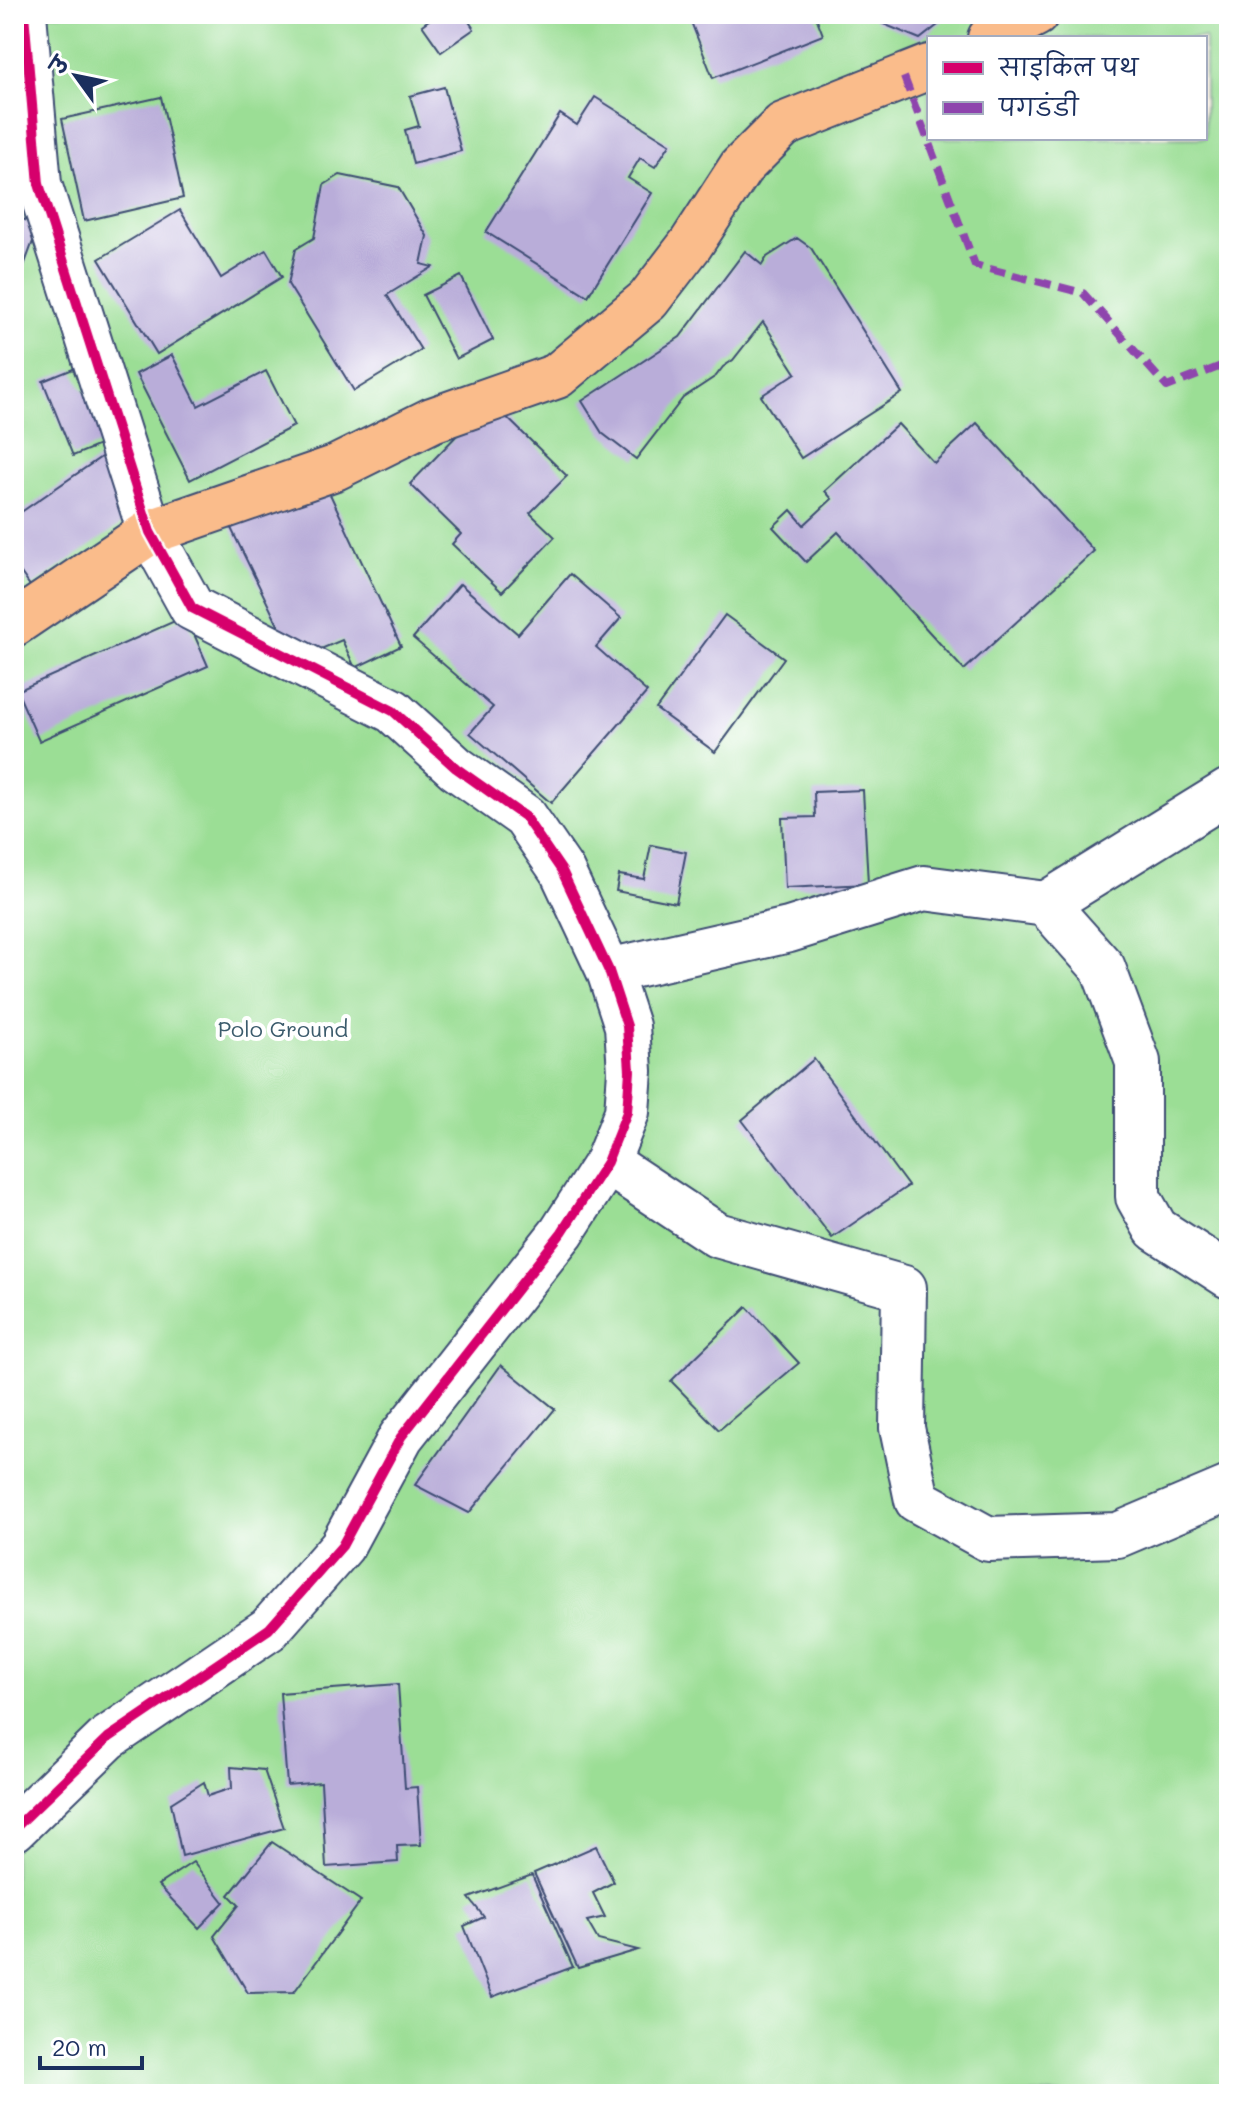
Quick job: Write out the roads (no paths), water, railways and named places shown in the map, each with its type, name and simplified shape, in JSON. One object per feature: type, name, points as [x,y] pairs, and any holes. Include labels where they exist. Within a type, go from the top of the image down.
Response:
[{"type":"main road","points":[[994,36],[1036,14]]},
{"type":"main road","points":[[14,624],[150,532],[335,468],[432,420],[557,376],[648,300],[691,244],[741,167],[783,125],[927,68]]},
{"type":"street","points":[[14,1797],[116,1733],[269,1629],[342,1546],[401,1437],[562,1232],[607,1162],[627,1112],[630,1071],[627,1026],[609,971],[562,871],[525,817],[456,768],[393,711],[192,608],[150,532],[39,184],[24,14]]},
{"type":"street","points":[[609,971],[789,930],[924,888],[1046,904],[1229,791]]},
{"type":"street","points":[[1046,904],[1103,968],[1138,1062],[1138,1197],[1156,1229],[1229,1276]]},
{"type":"street","points":[[607,1162],[717,1235],[904,1288],[902,1428],[917,1500],[988,1539],[1118,1535],[1229,1488]]},
{"type":"street","points":[[14,1829],[116,1733]]},
{"type":"park label","name":"Polo Ground","points":[[283,1029]]}]
